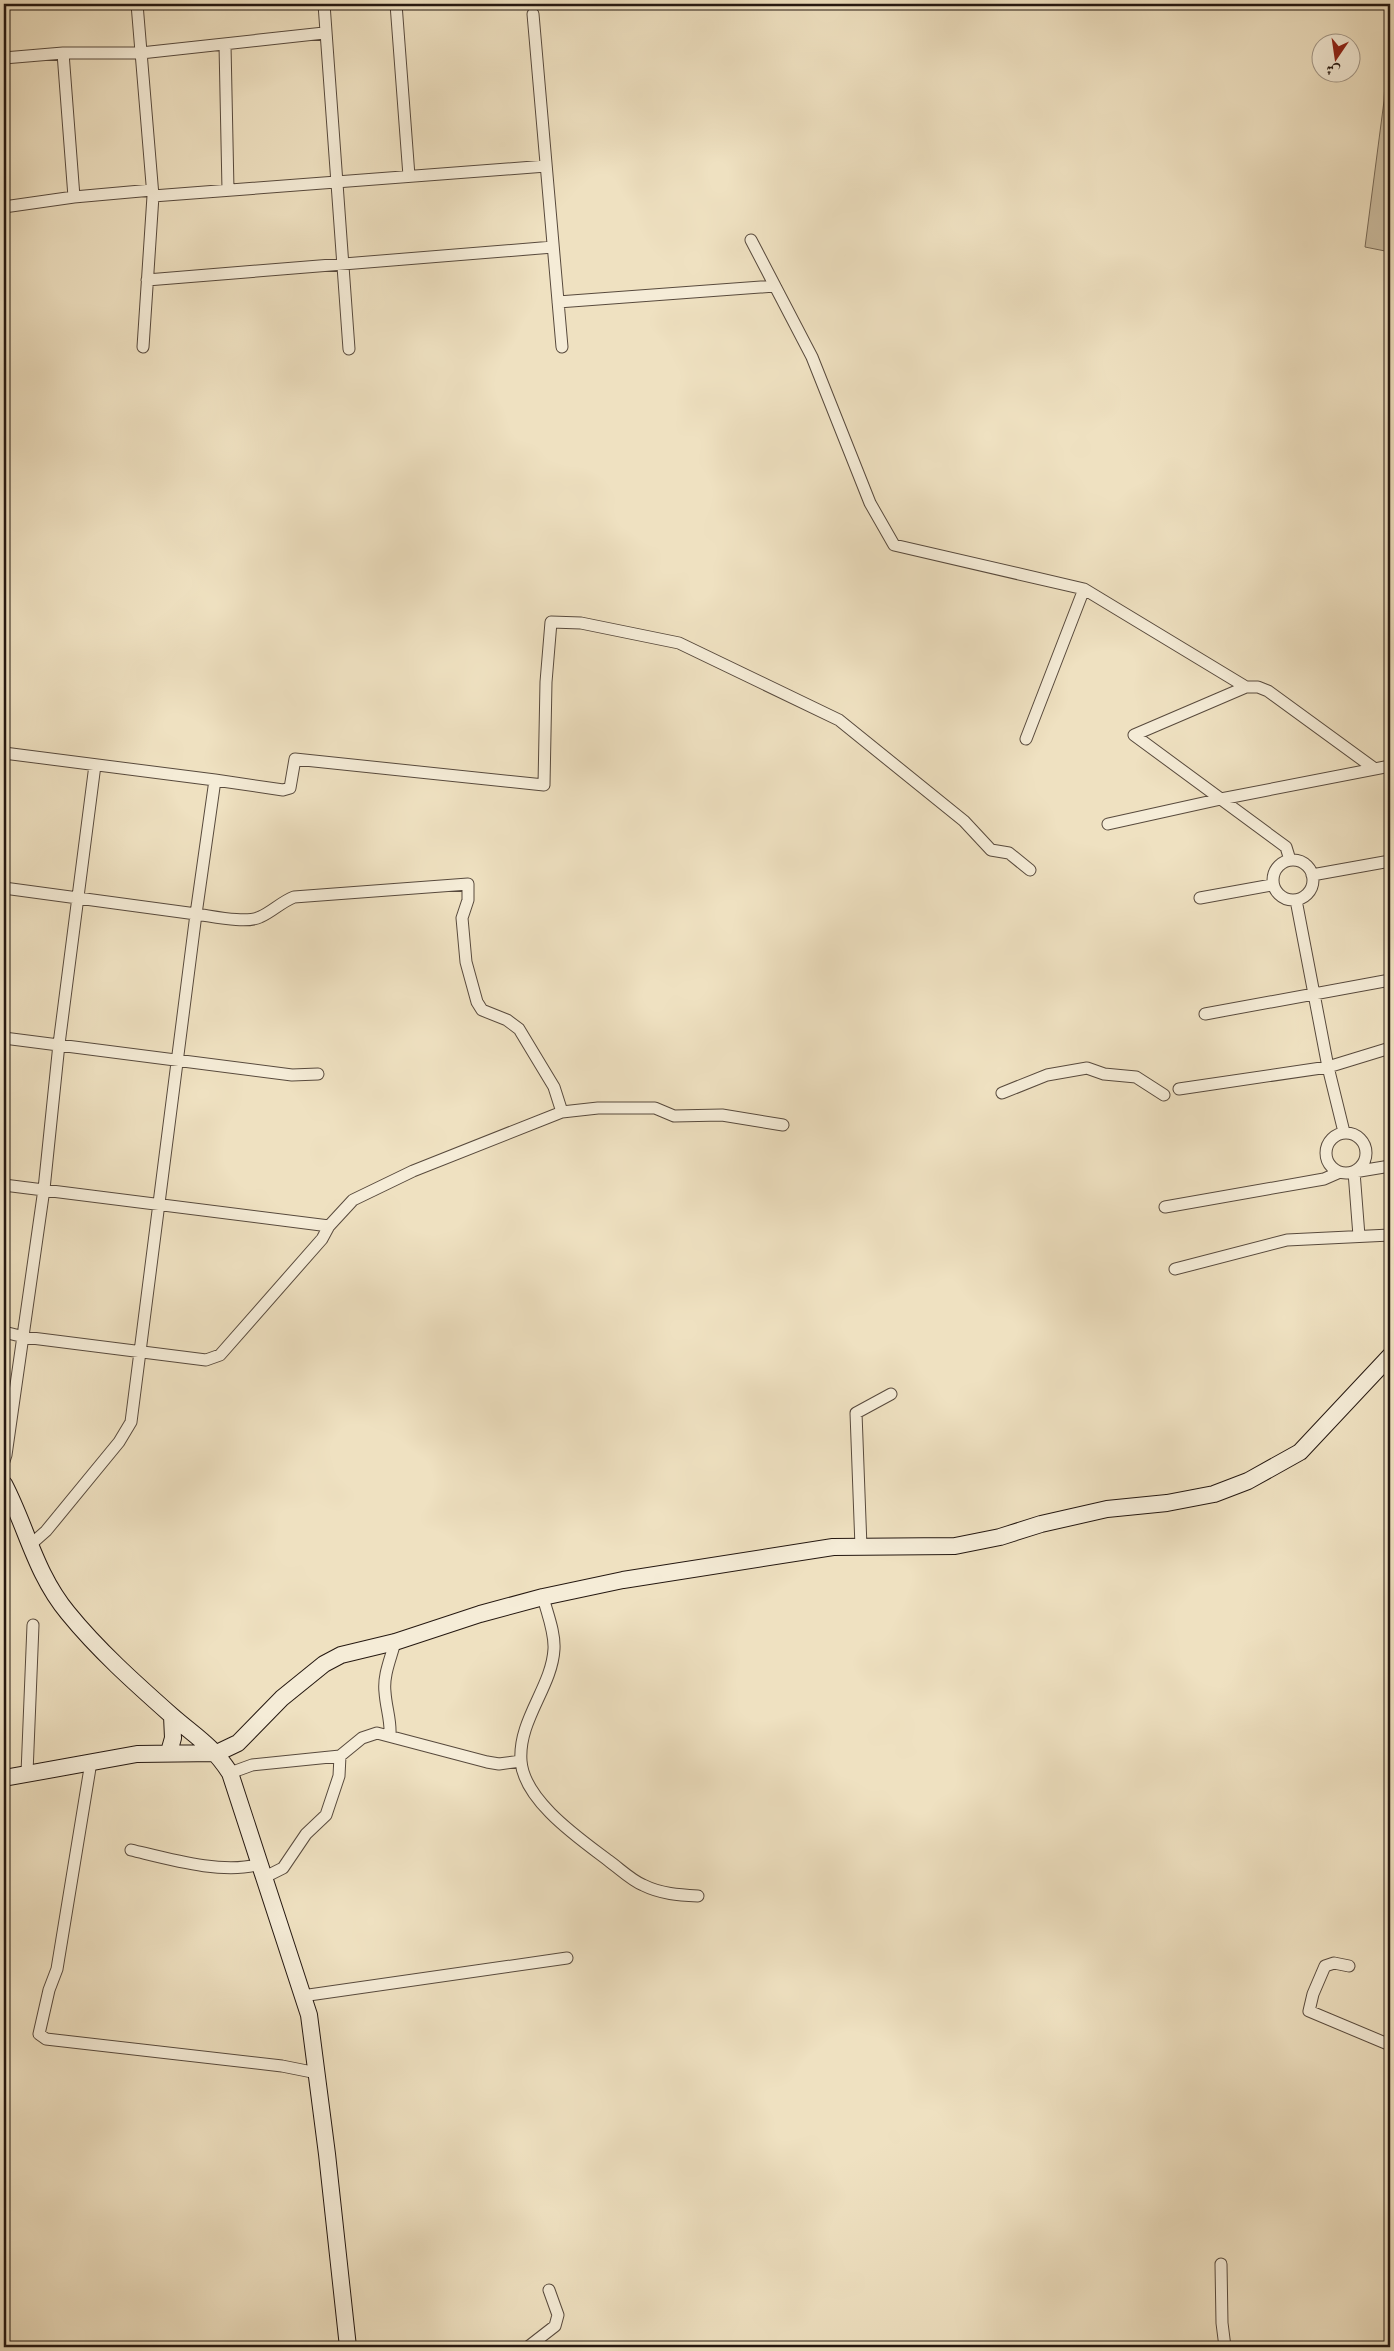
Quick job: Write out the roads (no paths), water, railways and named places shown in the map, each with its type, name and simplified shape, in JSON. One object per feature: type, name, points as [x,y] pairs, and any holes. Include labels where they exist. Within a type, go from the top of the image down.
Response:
[{"type":"street","points":[[137,4],[152,193],[143,347]]},
{"type":"street","points":[[324,4],[324,33],[349,348]]},
{"type":"street","points":[[396,4],[409,176]]},
{"type":"street","points":[[533,14],[562,347]]},
{"type":"street","points":[[4,58],[63,53],[142,53],[324,33]]},
{"type":"street","points":[[225,45],[228,190]]},
{"type":"street","points":[[63,53],[74,196]]},
{"type":"street","points":[[4,207],[74,196],[228,190],[546,166]]},
{"type":"street","points":[[751,240],[812,357],[870,503],[894,545],[1084,589],[1246,687]]},
{"type":"street","points":[[148,280],[343,266],[553,247]]},
{"type":"street","points":[[558,302],[775,286]]},
{"type":"street","points":[[1026,739],[1084,589]]},
{"type":"street","points":[[4,753],[283,790],[290,788],[295,759],[544,785],[546,682],[551,622],[581,623],[679,643],[839,720],[964,821],[991,850],[1009,853],[1030,870]]},
{"type":"street","points":[[1290,860],[1286,847],[1134,735],[1246,687],[1258,687],[1268,691],[1375,769]]},
{"type":"street","points":[[4,1461],[24,1337],[44,1189],[59,1044],[95,765]]},
{"type":"street","points":[[1108,824],[1221,799],[1390,766]]},
{"type":"street","points":[[29,1546],[46,1531],[119,1442],[131,1422],[215,780]]},
{"type":"street","points":[[1290,860],[1303,863],[1312,875],[1313,885],[1310,891],[1306,896],[1296,900],[1286,900],[1280,896],[1272,885],[1274,871],[1278,866],[1290,860]]},
{"type":"street","points":[[1312,875],[1390,861]]},
{"type":"street","points":[[4,888],[246,920],[259,918],[281,902],[294,897],[468,884],[468,900],[462,918],[466,962],[477,1002],[482,1010],[507,1020],[519,1029],[554,1087],[562,1112]]},
{"type":"street","points":[[1200,898],[1272,885]]},
{"type":"street","points":[[1296,900],[1328,1067],[1344,1132]]},
{"type":"street","points":[[1206,1014],[1390,980]]},
{"type":"street","points":[[4,1038],[292,1075],[318,1074]]},
{"type":"street","points":[[1179,1089],[1328,1067],[1390,1048]]},
{"type":"street","points":[[1002,1093],[1047,1075],[1087,1068],[1104,1074],[1136,1077],[1164,1095]]},
{"type":"street","points":[[4,1332],[24,1337],[139,1350],[206,1360],[220,1355],[322,1239],[329,1226],[353,1200],[413,1171],[562,1112],[598,1108],[655,1108],[674,1116],[722,1115],[783,1125]]},
{"type":"street","points":[[1340,1172],[1329,1164],[1326,1150],[1332,1138],[1344,1132],[1357,1135],[1365,1145],[1366,1158],[1360,1169],[1354,1172]]},
{"type":"street","points":[[1165,1207],[1324,1179],[1340,1172],[1354,1172],[1390,1166]]},
{"type":"street","points":[[1354,1172],[1359,1236]]},
{"type":"street","points":[[4,1185],[329,1226]]},
{"type":"street","points":[[1175,1269],[1287,1240],[1390,1235]]},
{"type":"street","points":[[4,1778],[137,1754],[169,1752],[217,1753],[238,1742],[282,1698],[324,1664],[341,1655],[395,1642],[480,1614],[543,1597],[622,1580],[833,1547],[955,1546],[1000,1537],[1040,1524],[1107,1509],[1214,1494],[1248,1481],[1300,1452],[1390,1356]]},
{"type":"street","points":[[861,1547],[856,1413],[891,1394]]},
{"type":"street","points":[[4,1484],[18,1512],[29,1546],[49,1589],[93,1642],[172,1716],[217,1753],[230,1773],[263,1870],[308,2015],[317,2073],[348,2347]]},
{"type":"street","points":[[543,1597],[552,1630],[554,1649],[549,1669],[530,1714],[521,1761],[525,1775],[536,1796],[557,1821],[641,1885],[665,1894],[698,1896]]},
{"type":"street","points":[[27,1773],[33,1625]]},
{"type":"street","points":[[390,1736],[391,1721],[385,1692],[386,1674],[395,1642]]},
{"type":"street","points":[[169,1752],[173,1738],[172,1716]]},
{"type":"street","points":[[230,1773],[252,1764],[340,1756],[362,1738],[377,1733],[486,1762],[499,1764],[521,1761]]},
{"type":"street","points":[[131,1850],[176,1861],[263,1870],[283,1868],[306,1834],[326,1815],[339,1776],[340,1756]]},
{"type":"street","points":[[91,1762],[57,1969],[49,1990],[39,2034],[46,2039],[282,2066],[317,2073]]},
{"type":"street","points":[[302,1996],[567,1958]]},
{"type":"street","points":[[1349,1966],[1334,1963],[1325,1966],[1313,1994],[1309,2011],[1390,2045]]},
{"type":"street","points":[[1221,2264],[1222,2323],[1225,2347]]},
{"type":"street","points":[[528,2347],[555,2326],[558,2314],[549,2290]]}]
